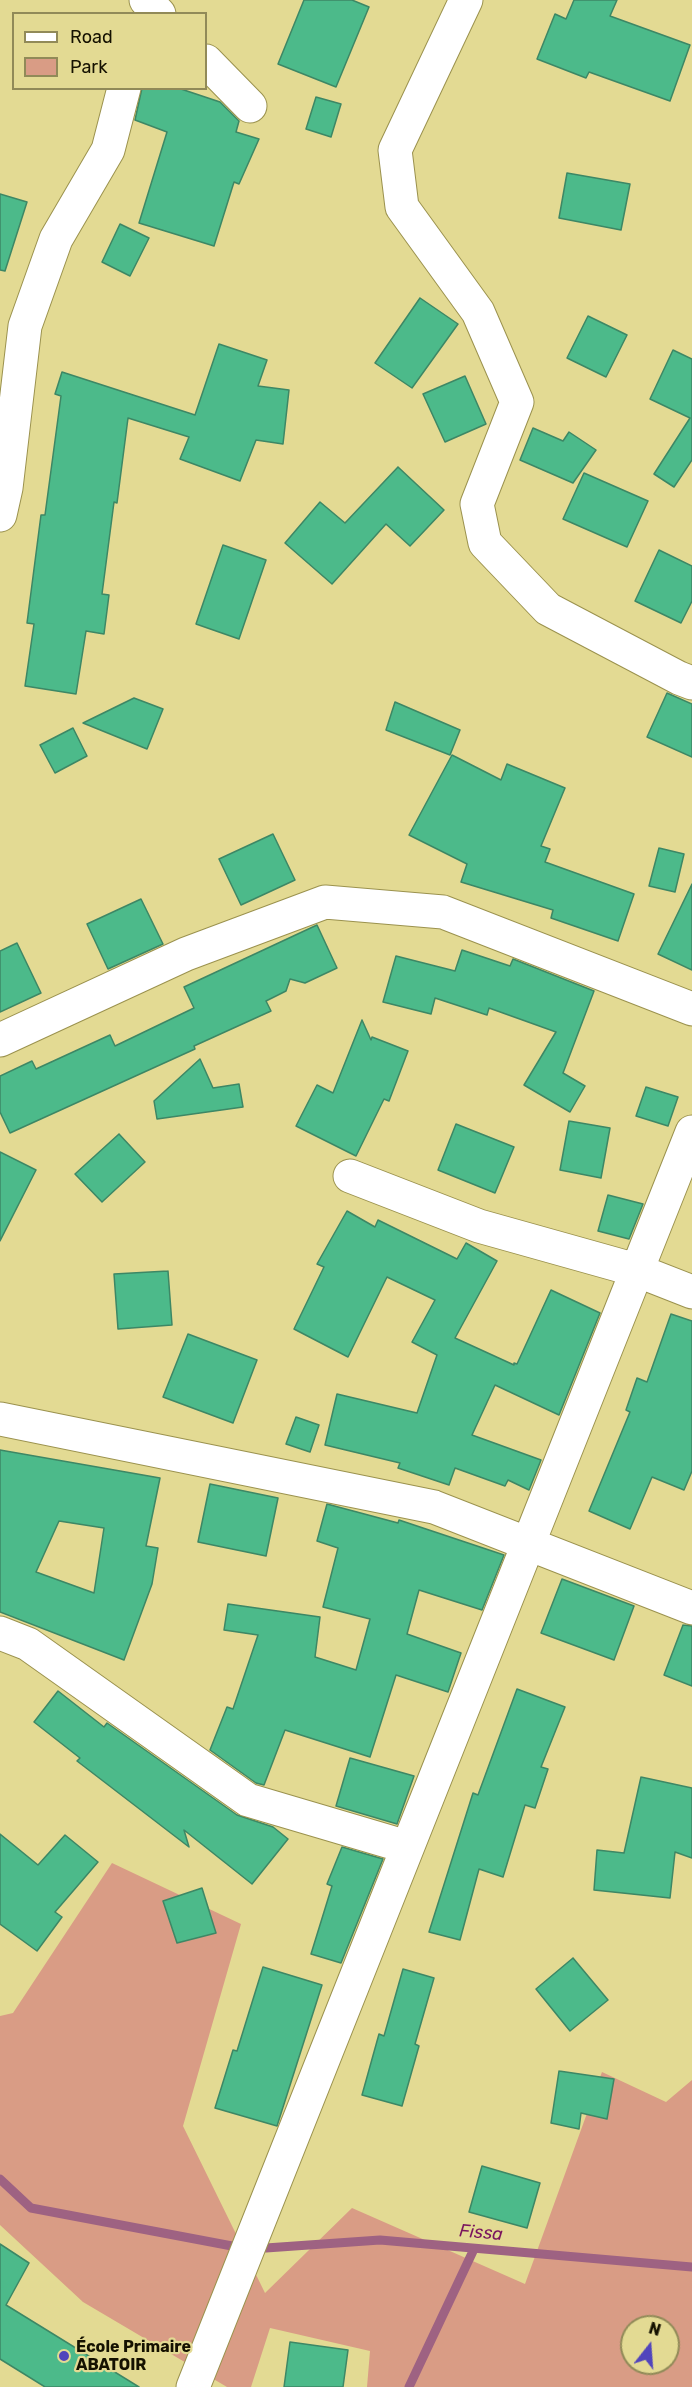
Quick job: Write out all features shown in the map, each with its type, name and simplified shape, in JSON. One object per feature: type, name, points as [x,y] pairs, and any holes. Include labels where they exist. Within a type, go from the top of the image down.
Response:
[{"type":"street","points":[[146,0],[157,12]]},
{"type":"street","points":[[466,0],[395,150],[402,207],[478,312],[517,402],[477,504],[485,543],[548,609],[692,683]]},
{"type":"street","points":[[207,62],[250,106]]},
{"type":"street","points":[[0,515],[25,326],[56,239],[108,150],[123,90]]},
{"type":"street","points":[[0,374],[9,460]]},
{"type":"street","points":[[0,1040],[186,954],[325,902],[443,912],[692,1009]]},
{"type":"street","points":[[193,2387],[692,1132]]},
{"type":"street","points":[[350,1176],[480,1226],[636,1270],[692,1292]]},
{"type":"street","points":[[0,1419],[434,1506],[692,1608]]},
{"type":"street","points":[[0,1633],[28,1644],[248,1800],[407,1847]]},
{"type":"green space","points":[[112,1863],[241,1924],[183,2126],[265,2293],[352,2208],[525,2284],[602,2072],[666,2102],[692,2080],[692,2387],[367,2387],[370,2351],[270,2328],[251,2387],[227,2387],[83,2302],[0,2225],[0,2016],[13,2013]]},
{"type":"building","points":[[304,0],[352,0],[369,7],[336,87],[278,64]]},
{"type":"building","points":[[574,0],[617,0],[610,16],[690,45],[670,101],[589,72],[586,78],[537,59],[555,14],[566,19]]},
{"type":"building","points":[[142,90],[184,90],[220,102],[239,121],[236,132],[259,139],[239,184],[234,182],[214,246],[139,223],[167,132],[135,120]]},
{"type":"building","points":[[316,97],[341,104],[331,137],[306,129]]},
{"type":"building","points":[[567,173],[630,184],[621,230],[559,218]]},
{"type":"building","points":[[0,194],[27,202],[5,271],[0,270]]},
{"type":"building","points":[[120,224],[149,238],[130,276],[102,262]]},
{"type":"building","points":[[420,298],[458,324],[412,388],[375,363]]},
{"type":"building","points":[[588,316],[627,335],[606,377],[567,358]]},
{"type":"building","points":[[219,344],[267,360],[258,386],[289,390],[283,444],[256,440],[240,481],[180,459],[189,437],[128,418],[102,594],[109,595],[104,634],[86,631],[76,694],[25,686],[34,624],[27,623],[41,515],[45,515],[61,396],[55,394],[62,372],[195,415]]},
{"type":"building","points":[[673,350],[692,359],[692,460],[674,487],[654,474],[690,418],[650,399]]},
{"type":"building","points":[[465,376],[486,424],[445,442],[423,394]]},
{"type":"building","points":[[533,428],[563,441],[569,432],[596,450],[573,483],[520,460]]},
{"type":"building","points":[[398,467],[444,510],[410,546],[386,524],[332,584],[285,543],[320,502],[345,523]]},
{"type":"building","points":[[584,473],[648,501],[627,547],[563,519]]},
{"type":"building","points":[[223,545],[266,560],[239,639],[196,624]]},
{"type":"building","points":[[659,550],[692,566],[692,601],[681,623],[635,601]]},
{"type":"building","points":[[667,693],[692,704],[692,757],[647,737]]},
{"type":"building","points":[[134,698],[163,709],[147,749],[83,723]]},
{"type":"building","points":[[395,702],[460,730],[450,755],[386,730]]},
{"type":"building","points":[[73,728],[87,756],[55,773],[40,745]]},
{"type":"building","points":[[452,755],[501,780],[507,764],[565,788],[541,846],[550,849],[545,862],[634,894],[618,941],[551,918],[553,910],[461,882],[467,864],[409,835]]},
{"type":"building","points":[[273,834],[295,880],[241,905],[219,859]]},
{"type":"building","points":[[659,848],[684,854],[675,892],[649,886]]},
{"type":"building","points":[[692,884],[692,970],[658,954]]},
{"type":"building","points":[[141,899],[163,944],[108,969],[87,924]]},
{"type":"building","points":[[317,925],[337,968],[305,983],[290,979],[286,991],[266,1001],[271,1011],[194,1046],[195,1049],[10,1133],[0,1112],[0,1076],[32,1061],[36,1069],[110,1035],[115,1046],[194,1008],[184,987]]},
{"type":"building","points":[[17,943],[41,993],[0,1012],[0,951]]},
{"type":"building","points":[[462,950],[510,966],[513,959],[594,991],[563,1073],[585,1086],[570,1112],[524,1085],[556,1032],[489,1008],[487,1015],[435,998],[431,1014],[383,1002],[396,956],[455,971]]},
{"type":"building","points":[[362,1020],[371,1040],[372,1037],[408,1051],[389,1101],[384,1099],[356,1156],[296,1126],[317,1085],[333,1093]]},
{"type":"building","points":[[200,1059],[213,1088],[239,1084],[243,1107],[157,1119],[154,1101]]},
{"type":"building","points":[[646,1087],[678,1097],[668,1126],[636,1116]]},
{"type":"building","points":[[569,1121],[610,1128],[601,1178],[560,1170]]},
{"type":"building","points":[[456,1124],[514,1147],[495,1193],[438,1170]]},
{"type":"building","points":[[119,1134],[145,1162],[102,1202],[75,1174]]},
{"type":"building","points":[[0,1152],[36,1170],[0,1241]]},
{"type":"building","points":[[608,1195],[643,1204],[629,1239],[598,1231]]},
{"type":"building","points":[[347,1211],[375,1227],[378,1220],[457,1259],[466,1243],[497,1261],[455,1338],[514,1365],[514,1363],[517,1364],[551,1290],[600,1313],[559,1415],[495,1385],[472,1435],[541,1460],[529,1490],[508,1480],[505,1486],[455,1468],[449,1485],[398,1468],[400,1463],[325,1445],[337,1394],[417,1413],[437,1355],[412,1342],[435,1300],[387,1277],[348,1357],[294,1329],[324,1267],[317,1264]]},
{"type":"building","points":[[168,1271],[172,1325],[118,1329],[114,1274]]},
{"type":"building","points":[[671,1314],[692,1321],[692,1471],[684,1490],[652,1477],[630,1529],[589,1511],[630,1412],[626,1410],[637,1378],[647,1382]]},
{"type":"building","points":[[188,1334],[257,1360],[233,1423],[163,1397]]},
{"type":"building","points":[[296,1417],[319,1425],[310,1452],[286,1444]]},
{"type":"building","points":[[0,1450],[160,1478],[146,1546],[158,1548],[152,1584],[124,1660],[0,1612]],"holes":[[[59,1521],[104,1528],[94,1593],[36,1572]]]},
{"type":"building","points":[[210,1484],[278,1498],[266,1556],[198,1542]]},
{"type":"building","points":[[327,1504],[398,1523],[399,1520],[504,1555],[482,1610],[419,1590],[407,1634],[461,1653],[448,1692],[396,1675],[370,1757],[285,1730],[264,1785],[256,1783],[210,1750],[227,1707],[233,1709],[258,1635],[224,1630],[228,1604],[320,1617],[315,1657],[356,1670],[370,1619],[323,1607],[338,1548],[317,1541]]},
{"type":"building","points":[[562,1579],[634,1606],[614,1660],[541,1633]]},
{"type":"building","points":[[683,1625],[692,1626],[692,1686],[664,1675]]},
{"type":"building","points":[[517,1689],[565,1707],[541,1767],[548,1769],[535,1808],[525,1805],[503,1877],[479,1869],[460,1940],[429,1932],[473,1793],[478,1795]]},
{"type":"building","points":[[58,1691],[104,1727],[107,1723],[237,1815],[273,1827],[288,1839],[252,1884],[184,1830],[189,1847],[77,1761],[80,1758],[34,1722]]},
{"type":"building","points":[[350,1758],[414,1776],[397,1824],[336,1806]]},
{"type":"building","points":[[641,1777],[692,1788],[692,1858],[675,1852],[670,1898],[594,1890],[597,1850],[624,1853]]},
{"type":"building","points":[[0,1834],[38,1865],[65,1835],[98,1862],[55,1912],[62,1917],[37,1951],[0,1924]]},
{"type":"building","points":[[342,1847],[383,1859],[341,1963],[311,1954],[332,1886],[327,1884]]},
{"type":"building","points":[[202,1888],[216,1933],[177,1943],[163,1901]]},
{"type":"building","points":[[573,1958],[608,2000],[570,2031],[536,1989]]},
{"type":"building","points":[[263,1967],[322,1985],[277,2126],[215,2108],[233,2050],[237,2051]]},
{"type":"building","points":[[403,1969],[434,1978],[415,2044],[419,2046],[402,2106],[362,2095],[379,2034],[384,2036]]},
{"type":"building","points":[[559,2071],[614,2079],[607,2119],[581,2113],[579,2129],[551,2123]]},
{"type":"building","points":[[482,2166],[540,2183],[527,2228],[469,2212]]},
{"type":"building","points":[[0,2244],[29,2263],[6,2305],[139,2387],[45,2387],[0,2359]]},
{"type":"building","points":[[290,2342],[348,2350],[343,2387],[284,2387]]},
{"type":"waterway","name":"Fissa","points":[[0,2179],[31,2208],[232,2246]]},
{"type":"waterway","name":"Fissa","points":[[266,2248],[380,2240],[692,2267]]},
{"type":"waterway","points":[[409,2387],[474,2249]]},
{"type":"place","name":"École Primaire ABATOIR","points":[[64,2356]]}]
